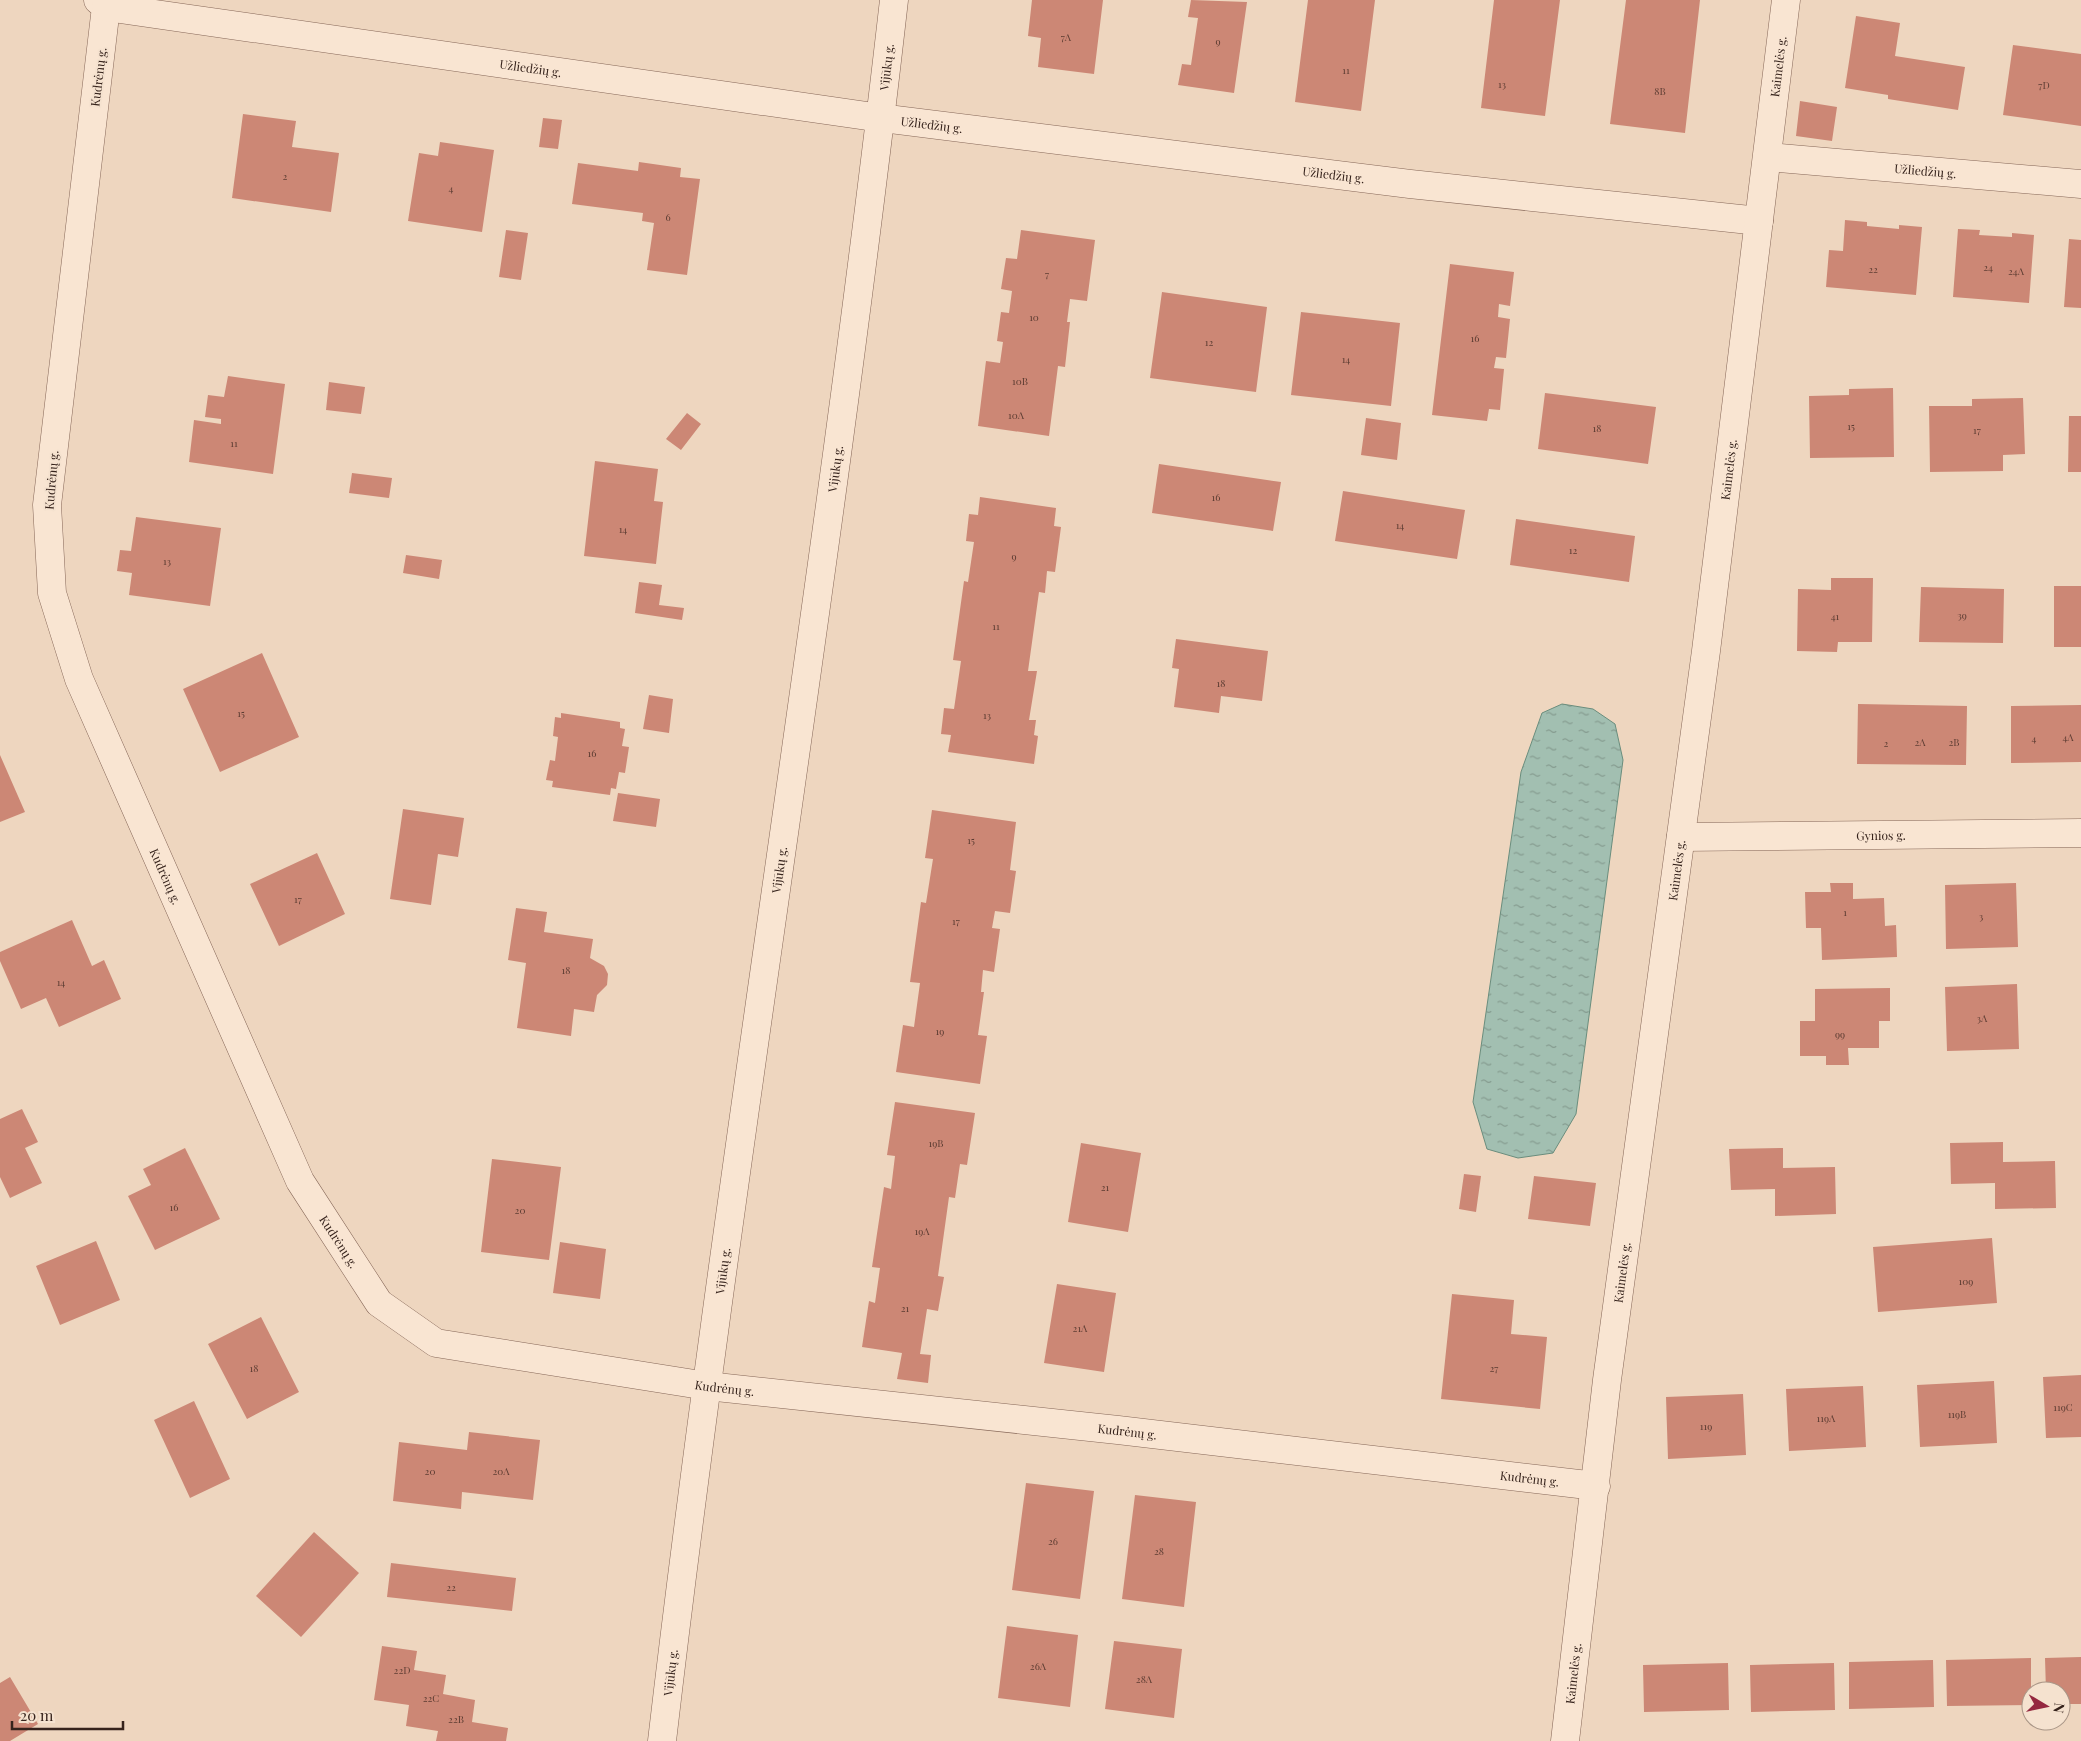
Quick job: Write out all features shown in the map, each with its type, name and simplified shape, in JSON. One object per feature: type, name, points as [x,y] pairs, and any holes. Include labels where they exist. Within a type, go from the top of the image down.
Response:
[{"type":"street","name":"Vijūkų g.","points":[[662,1741],[707,1386],[837,453],[894,0]]},
{"type":"street","name":"Kaimelės g.","points":[[1565,1741],[1610,1361],[1708,641],[1786,0]]},
{"type":"street","name":"Užliedžių g.","points":[[102,4],[880,118],[1401,183],[1759,221]]},
{"type":"street","name":"Kudrėnų g.","points":[[102,4],[47,505],[52,593],[79,679],[300,1181],[379,1303],[436,1344],[707,1386],[1118,1430],[1596,1486]]},
{"type":"street","name":"Užliedžių g.","points":[[1768,157],[2081,184]]},
{"type":"street","name":"Gynios g.","points":[[1681,838],[2081,832]]},
{"type":"water","points":[[1562,704],[1593,709],[1615,724],[1623,760],[1576,1114],[1553,1153],[1518,1158],[1487,1149],[1473,1102],[1521,772],[1542,713]]},
{"type":"building","points":[[1032,0],[1103,0],[1094,74],[1038,67],[1041,38],[1028,36]]},
{"type":"building","points":[[1191,0],[1247,2],[1234,93],[1178,85],[1182,64],[1191,65],[1198,18],[1188,17]]},
{"type":"building","points":[[1308,0],[1375,0],[1361,111],[1295,102]]},
{"type":"building","points":[[1494,0],[1560,0],[1545,116],[1481,108]]},
{"type":"building","points":[[1626,0],[1700,0],[1685,133],[1610,124]]},
{"type":"building","points":[[1856,16],[1900,23],[1895,56],[1965,67],[1958,110],[1888,99],[1888,95],[1845,88]]},
{"type":"building","points":[[2013,45],[2081,54],[2081,126],[2003,115]]},
{"type":"building","points":[[1800,101],[1837,107],[1832,141],[1796,136]]},
{"type":"building","points":[[243,114],[296,121],[292,147],[339,153],[331,212],[232,198]]},
{"type":"building","points":[[543,118],[562,120],[558,149],[539,147]]},
{"type":"building","points":[[440,142],[494,150],[482,232],[408,221],[419,153],[438,156]]},
{"type":"building","points":[[639,162],[681,168],[680,177],[700,179],[687,275],[647,270],[654,223],[642,221],[643,213],[572,204],[578,163],[638,171]]},
{"type":"building","points":[[1845,220],[1867,222],[1867,226],[1899,229],[1899,225],[1922,227],[1916,295],[1826,287],[1829,250],[1843,251]]},
{"type":"building","points":[[1958,229],[1980,230],[1979,235],[2012,237],[2012,233],[2034,235],[2029,303],[1953,297]]},
{"type":"building","points":[[506,230],[528,233],[521,280],[499,277]]},
{"type":"building","points":[[1021,230],[1095,240],[1087,301],[1070,299],[1067,322],[1070,322],[1065,367],[1058,366],[1049,436],[978,426],[986,361],[1000,363],[1003,342],[997,341],[1001,312],[1009,313],[1012,291],[1001,289],[1006,258],[1017,259]]},
{"type":"building","points":[[2069,239],[2081,240],[2081,308],[2064,307]]},
{"type":"building","points":[[1450,264],[1514,272],[1510,306],[1499,304],[1498,317],[1510,319],[1506,358],[1496,357],[1494,368],[1504,369],[1500,410],[1489,409],[1487,421],[1432,415]]},
{"type":"building","points":[[1162,292],[1267,307],[1256,392],[1150,378]]},
{"type":"building","points":[[1301,312],[1400,323],[1391,406],[1291,395]]},
{"type":"building","points":[[228,376],[285,384],[273,474],[189,462],[194,420],[221,424],[221,419],[205,417],[208,395],[224,397]]},
{"type":"building","points":[[329,382],[365,387],[361,414],[326,410]]},
{"type":"building","points":[[1893,388],[1894,457],[1810,458],[1809,396],[1849,395],[1849,389]]},
{"type":"building","points":[[1545,393],[1656,407],[1648,464],[1538,449]]},
{"type":"building","points":[[2023,398],[2025,454],[2003,455],[2003,471],[1930,472],[1929,406],[1972,406],[1972,399]]},
{"type":"building","points":[[687,413],[701,424],[681,450],[666,439]]},
{"type":"building","points":[[2069,416],[2081,416],[2081,472],[2068,472]]},
{"type":"building","points":[[1366,418],[1401,423],[1397,460],[1361,455]]},
{"type":"building","points":[[595,461],[658,469],[654,501],[663,502],[656,564],[584,556]]},
{"type":"building","points":[[1159,464],[1281,482],[1273,531],[1152,513]]},
{"type":"building","points":[[352,473],[392,478],[389,498],[349,493]]},
{"type":"building","points":[[1343,491],[1465,510],[1457,559],[1335,541]]},
{"type":"building","points":[[980,497],[1056,508],[1054,526],[1061,527],[1055,572],[1047,571],[1045,593],[1039,592],[1028,671],[1037,671],[1029,720],[1036,720],[1034,735],[1038,736],[1034,764],[948,752],[951,735],[941,734],[944,708],[954,709],[961,661],[953,660],[964,581],[968,582],[974,542],[966,541],[969,514],[978,515]]},
{"type":"building","points":[[136,517],[221,528],[210,606],[129,595],[132,573],[117,571],[120,550],[131,551]]},
{"type":"building","points":[[1516,519],[1635,536],[1629,582],[1510,565]]},
{"type":"building","points":[[406,555],[442,560],[439,579],[403,573]]},
{"type":"building","points":[[1831,578],[1873,578],[1872,642],[1838,642],[1837,652],[1797,651],[1798,589],[1831,590]]},
{"type":"building","points":[[639,582],[662,585],[659,605],[684,608],[682,620],[635,613]]},
{"type":"building","points":[[2054,586],[2081,586],[2081,647],[2054,647]]},
{"type":"building","points":[[1921,587],[2004,589],[2003,643],[1919,642]]},
{"type":"building","points":[[1176,639],[1268,651],[1262,701],[1221,696],[1219,713],[1174,707],[1179,669],[1172,668]]},
{"type":"building","points":[[262,653],[299,737],[220,772],[183,689]]},
{"type":"building","points":[[649,695],[673,699],[669,733],[643,729]]},
{"type":"building","points":[[1858,704],[1967,706],[1966,765],[1857,764]]},
{"type":"building","points":[[2081,705],[2081,762],[2011,763],[2011,706]]},
{"type":"building","points":[[561,713],[620,722],[620,728],[625,729],[622,746],[629,747],[625,773],[619,772],[616,789],[611,788],[610,795],[552,787],[553,781],[546,780],[550,760],[555,761],[558,737],[553,736],[555,717],[561,718]]},
{"type":"building","points":[[0,755],[25,812],[0,822]]},
{"type":"building","points":[[618,793],[660,799],[656,827],[613,821]]},
{"type":"building","points":[[403,809],[464,818],[458,857],[438,854],[431,905],[390,899]]},
{"type":"building","points":[[932,810],[1016,822],[1010,870],[1016,871],[1010,913],[995,911],[992,928],[1000,929],[994,972],[983,970],[981,992],[984,992],[978,1035],[987,1036],[980,1084],[896,1072],[903,1025],[914,1027],[920,983],[910,982],[921,902],[926,903],[933,859],[925,858]]},
{"type":"building","points":[[317,853],[345,914],[279,946],[250,884]]},
{"type":"building","points":[[1830,883],[1853,883],[1853,899],[1884,898],[1885,926],[1896,925],[1897,957],[1822,960],[1821,928],[1806,928],[1805,892],[1831,892]]},
{"type":"building","points":[[2016,883],[2018,947],[1946,949],[1945,885]]},
{"type":"building","points":[[516,908],[547,912],[544,932],[593,939],[590,958],[604,966],[608,974],[607,985],[597,995],[594,1012],[574,1009],[571,1036],[517,1028],[526,963],[508,960]]},
{"type":"building","points":[[72,920],[92,966],[104,960],[121,999],[59,1027],[46,998],[21,1009],[0,961],[0,952]]},
{"type":"building","points":[[2017,984],[2019,1049],[1947,1051],[1945,987]]},
{"type":"building","points":[[1890,988],[1890,1021],[1879,1021],[1879,1048],[1848,1048],[1849,1065],[1826,1065],[1826,1056],[1800,1056],[1800,1021],[1815,1021],[1815,989]]},
{"type":"building","points":[[895,1102],[975,1113],[967,1165],[960,1164],[955,1198],[949,1197],[938,1276],[944,1277],[938,1311],[927,1309],[920,1354],[931,1355],[928,1383],[897,1379],[902,1353],[862,1347],[869,1301],[875,1303],[880,1268],[872,1267],[884,1187],[891,1189],[895,1156],[887,1155]]},
{"type":"building","points":[[22,1109],[38,1142],[25,1148],[42,1183],[10,1198],[0,1177],[0,1119]]},
{"type":"building","points":[[2003,1142],[2003,1162],[2055,1161],[2056,1208],[1995,1209],[1995,1183],[1951,1184],[1950,1143]]},
{"type":"building","points":[[1081,1143],[1141,1153],[1128,1232],[1068,1222]]},
{"type":"building","points":[[185,1148],[220,1219],[155,1250],[128,1196],[151,1185],[143,1169]]},
{"type":"building","points":[[1783,1148],[1783,1168],[1835,1167],[1836,1214],[1775,1216],[1775,1189],[1731,1190],[1729,1149]]},
{"type":"building","points":[[492,1159],[561,1167],[549,1260],[481,1252]]},
{"type":"building","points":[[1464,1174],[1481,1176],[1476,1212],[1459,1209]]},
{"type":"building","points":[[1534,1176],[1596,1183],[1590,1226],[1528,1219]]},
{"type":"building","points":[[1992,1238],[1997,1303],[1878,1312],[1873,1247]]},
{"type":"building","points":[[96,1241],[120,1300],[60,1325],[36,1266]]},
{"type":"building","points":[[560,1242],[606,1249],[600,1299],[553,1293]]},
{"type":"building","points":[[1057,1284],[1116,1293],[1104,1372],[1044,1363]]},
{"type":"building","points":[[1452,1294],[1514,1300],[1511,1334],[1547,1337],[1540,1409],[1441,1399]]},
{"type":"building","points":[[261,1317],[299,1392],[247,1419],[208,1344]]},
{"type":"building","points":[[2081,1375],[2081,1437],[2046,1438],[2043,1377]]},
{"type":"building","points":[[1994,1381],[1997,1443],[1920,1447],[1917,1385]]},
{"type":"building","points":[[1863,1386],[1866,1447],[1789,1451],[1786,1389]]},
{"type":"building","points":[[1743,1394],[1746,1455],[1668,1459],[1666,1397]]},
{"type":"building","points":[[194,1401],[230,1479],[190,1498],[154,1420]]},
{"type":"building","points":[[469,1432],[540,1440],[533,1500],[462,1492],[461,1509],[393,1501],[399,1442],[467,1450]]},
{"type":"building","points":[[1026,1483],[1094,1491],[1080,1599],[1012,1590]]},
{"type":"building","points":[[1135,1495],[1196,1502],[1184,1607],[1122,1599]]},
{"type":"building","points":[[314,1532],[359,1573],[301,1637],[256,1596]]},
{"type":"building","points":[[391,1563],[516,1578],[512,1611],[387,1597]]},
{"type":"building","points":[[1007,1626],[1078,1635],[1070,1707],[998,1698]]},
{"type":"building","points":[[1114,1641],[1182,1649],[1174,1718],[1105,1709]]},
{"type":"building","points":[[382,1646],[417,1651],[414,1670],[446,1675],[443,1694],[475,1700],[472,1722],[508,1728],[506,1741],[436,1741],[438,1731],[406,1726],[409,1705],[374,1700]]},
{"type":"building","points":[[2081,1657],[2081,1704],[2071,1704],[2071,1681],[2046,1681],[2045,1658]]},
{"type":"building","points":[[2031,1658],[2031,1681],[2021,1681],[2021,1705],[1947,1706],[1946,1660]]},
{"type":"building","points":[[1933,1660],[1934,1707],[1849,1709],[1849,1662]]},
{"type":"building","points":[[1728,1663],[1729,1710],[1644,1712],[1643,1665]]},
{"type":"building","points":[[1834,1663],[1835,1710],[1751,1712],[1750,1665]]},
{"type":"building","points":[[10,1677],[38,1724],[10,1741],[0,1741],[0,1683]]}]
